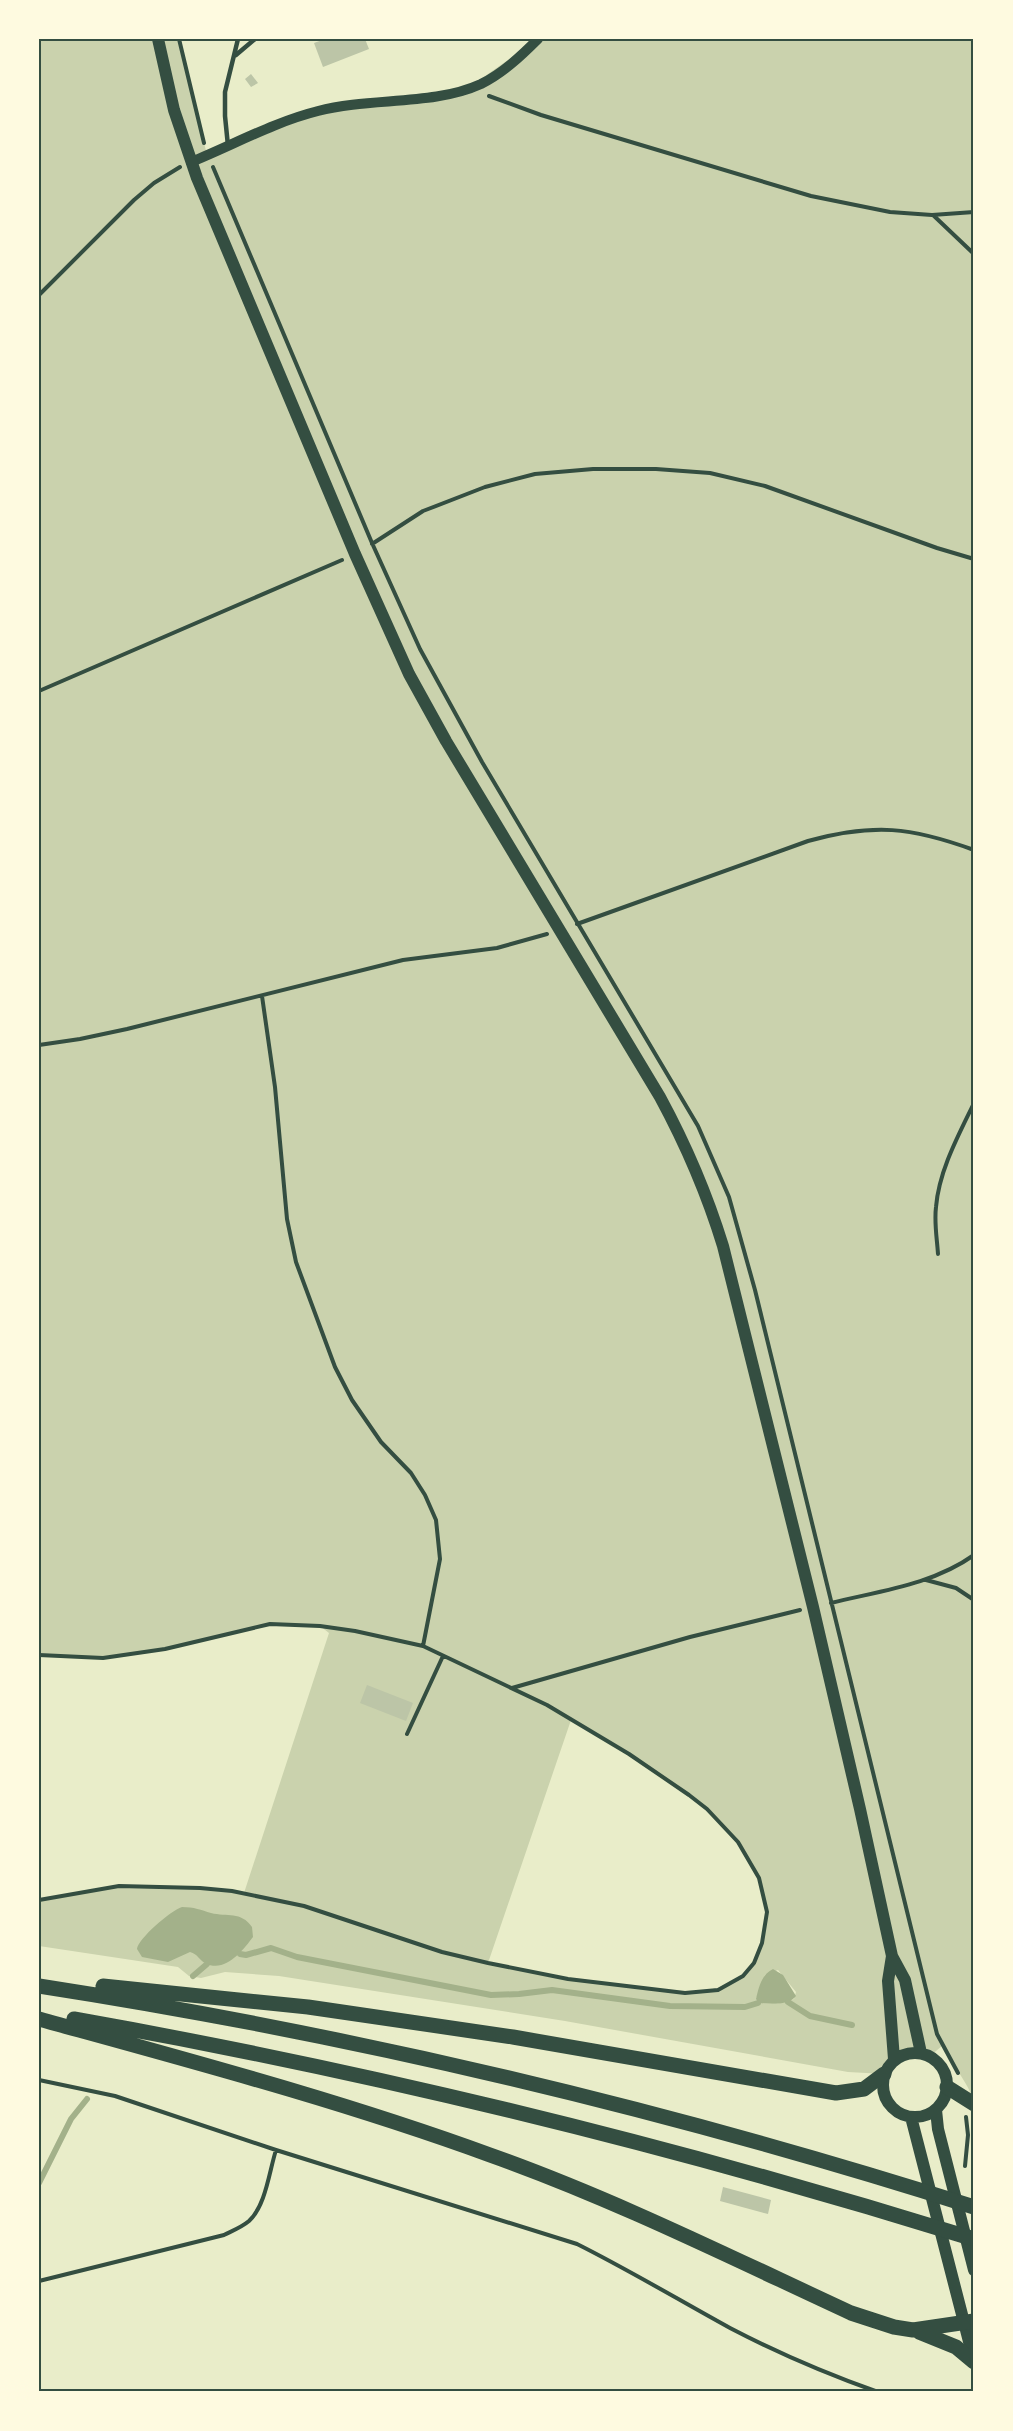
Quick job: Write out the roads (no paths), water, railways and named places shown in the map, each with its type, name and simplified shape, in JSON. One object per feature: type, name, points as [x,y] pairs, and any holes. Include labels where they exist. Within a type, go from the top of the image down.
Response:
[{"type":"highway","points":[[39,1980],[308,2007],[513,2037],[836,2093],[864,2089],[884,2074]]},
{"type":"highway","points":[[39,1986],[176,2007],[321,2036],[492,2076],[679,2122],[974,2207]]},
{"type":"highway","points":[[39,2013],[300,2062],[484,2103],[691,2155],[974,2239]]},
{"type":"highway","points":[[39,2019],[338,2103],[492,2155],[651,2220],[851,2313],[894,2327],[913,2330],[956,2346],[974,2361]]},
{"type":"highway","points":[[947,2087],[971,2102]]},
{"type":"highway","points":[[913,2330],[969,2322]]},
{"type":"main road","points":[[158,39],[168,88],[191,162],[355,554],[420,696],[660,1097],[697,1170],[723,1246],[813,1607],[892,1956],[905,1980],[921,2053]]},
{"type":"main road","points":[[892,1956],[888,1981],[894,2059]]},
{"type":"main road","points":[[912,2052],[921,2053],[930,2056],[943,2069],[947,2087],[946,2095],[936,2109],[920,2117],[911,2117],[893,2110],[887,2102],[883,2093],[884,2074],[894,2059],[912,2052]]},
{"type":"main road","points":[[936,2109],[936,2122],[973,2268]]},
{"type":"main road","points":[[911,2117],[945,2252],[969,2322],[974,2361]]},
{"type":"street","points":[[191,162],[274,126],[323,110],[362,102],[436,96],[468,88],[494,76],[538,39]]},
{"type":"lane","points":[[228,146],[225,92],[236,55],[238,39]]},
{"type":"lane","points":[[236,55],[255,39]]},
{"type":"waterway","points":[[240,1954],[246,1955],[271,1948],[297,1957],[491,1995],[552,1990],[670,2006],[745,2007],[758,2003]]},
{"type":"waterway","points":[[193,1976],[207,1964]]},
{"type":"waterway","points":[[788,2002],[810,2016],[852,2025]]},
{"type":"waterway","points":[[39,2183],[71,2119],[87,2099]]}]
